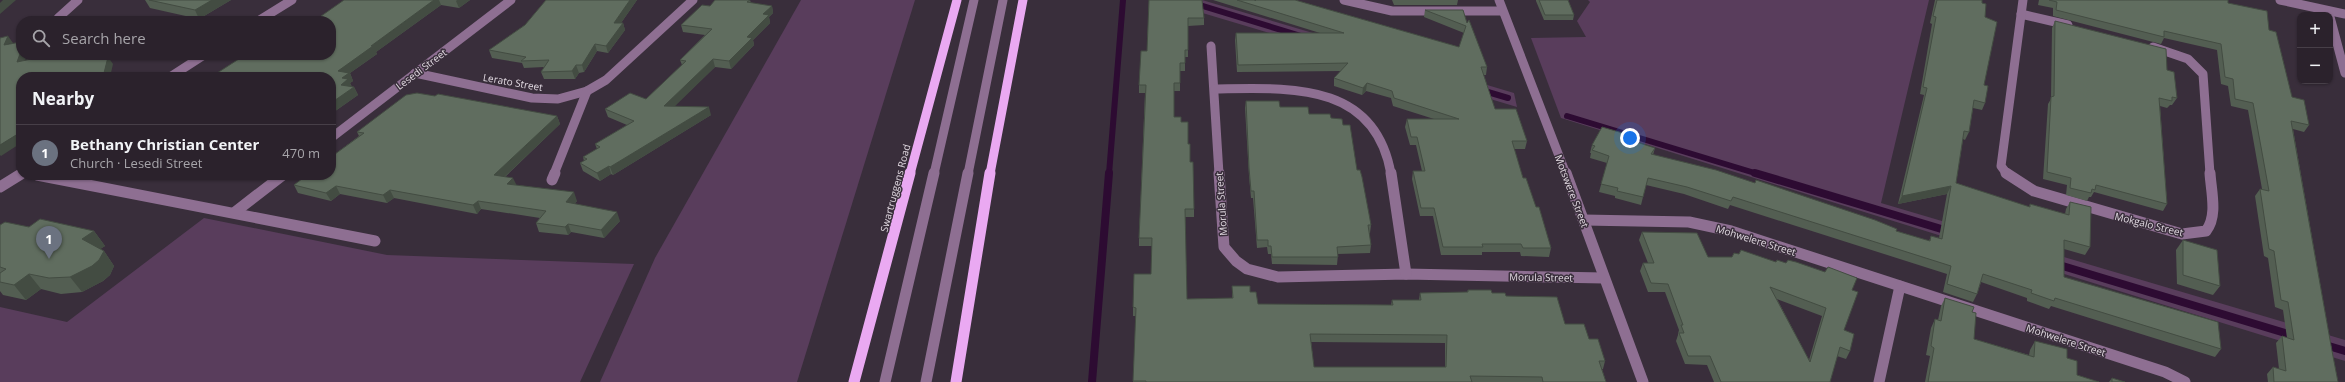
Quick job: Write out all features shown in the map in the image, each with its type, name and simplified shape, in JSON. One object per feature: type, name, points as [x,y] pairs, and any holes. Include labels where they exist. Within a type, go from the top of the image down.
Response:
[{"type":"main road","name":"Swartruggens Road","points":[[854,382],[957,0]]},
{"type":"main road","points":[[956,382],[994,149],[1023,0]]},
{"type":"street","points":[[60,16],[78,0]]},
{"type":"street","points":[[266,16],[292,0]]},
{"type":"street","name":"Lesedi Street","points":[[336,134],[511,0]]},
{"type":"street","name":"Lerato Street","points":[[415,74],[532,98],[558,99],[588,91],[606,80],[693,0]]},
{"type":"street","points":[[884,382],[974,0]]},
{"type":"street","points":[[926,382],[1003,0]]},
{"type":"street","points":[[1344,0],[1392,11],[1502,11]]},
{"type":"street","name":"Motswere Street","points":[[1498,0],[1584,220],[1643,382]]},
{"type":"street","name":"Mokgalo Street","points":[[2023,0],[2001,166],[2010,177],[2034,191],[2051,198],[2182,234],[2206,231],[2211,225],[2212,217],[2203,74],[2199,67],[2188,60],[2145,44]]},
{"type":"street","points":[[2280,0],[2322,12]]},
{"type":"street","points":[[2326,0],[2329,12]]},
{"type":"street","points":[[2021,14],[2080,28]]},
{"type":"street","points":[[2333,14],[2345,14]]},
{"type":"street","points":[[2333,29],[2345,73]]},
{"type":"street","name":"Morula Street","points":[[1211,46],[1215,89],[1224,247],[1233,260],[1245,269],[1260,274],[1278,277],[1406,274],[1604,278]]},
{"type":"street","points":[[178,72],[196,60]]},
{"type":"street","points":[[1215,89],[1291,90],[1313,94],[1338,101],[1359,112],[1365,117],[1380,136],[1390,166],[1406,274]]},
{"type":"street","points":[[552,180],[588,91]]},
{"type":"street","points":[[0,187],[16,177]]},
{"type":"street","points":[[64,180],[234,212],[375,241]]},
{"type":"street","points":[[234,212],[276,180]]},
{"type":"street","name":"Mohwelere Street","points":[[1584,220],[1689,222],[1731,231],[2165,372],[2185,382]]},
{"type":"street","points":[[1879,382],[1900,286]]},
{"type":"shaded area","points":[[801,0],[915,0],[797,382],[600,382],[655,258]]},
{"type":"shaded area","points":[[1159,0],[1202,0],[1514,93],[1517,107]]},
{"type":"shaded area","points":[[1588,0],[1929,0],[1881,203],[2345,340],[2345,361],[1561,118],[1531,38],[1586,37],[1577,21],[1590,2]]},
{"type":"shaded area","points":[[204,218],[387,255],[634,264],[580,382],[0,382],[0,307],[67,322]]},
{"type":"building","points":[[149,0],[212,0],[195,10]]},
{"type":"building","points":[[344,0],[434,0],[338,71],[349,73],[342,78],[348,79],[341,85],[354,87],[336,100],[336,72],[219,72],[237,60],[336,60],[336,16],[321,16]]},
{"type":"building","points":[[546,0],[630,0],[614,23],[623,23],[606,46],[595,44],[582,65],[576,65],[572,71],[541,72],[549,60],[521,61],[526,57],[489,50],[525,25]]},
{"type":"building","points":[[715,0],[750,0],[747,2],[772,6],[763,14],[769,15],[747,37],[752,38],[729,61],[713,59],[664,106],[709,107],[610,167],[609,166],[597,173],[580,163],[587,159],[583,157],[600,147],[595,144],[634,121],[605,109],[630,93],[646,99],[686,61],[680,60],[712,29],[681,25],[702,5],[710,6]]},
{"type":"building","points":[[1149,0],[1202,0],[1204,18],[1188,18],[1188,50],[1185,50],[1185,63],[1180,63],[1180,83],[1174,83],[1174,117],[1181,117],[1181,122],[1188,122],[1190,162],[1193,162],[1194,209],[1185,209],[1187,299],[1233,298],[1232,286],[1250,286],[1250,292],[1256,292],[1258,304],[1393,305],[1392,300],[1421,300],[1420,293],[1468,292],[1468,290],[1491,290],[1492,293],[1505,293],[1506,296],[1557,297],[1565,324],[1584,324],[1589,339],[1598,339],[1605,361],[1599,361],[1606,382],[1543,382],[1542,377],[1470,376],[1472,382],[1133,381],[1136,308],[1133,307],[1134,274],[1151,274],[1152,238],[1139,238],[1146,85],[1139,85],[1141,51],[1147,51]],"holes":[[[1310,334],[1447,335],[1446,367],[1314,367]]]},
{"type":"building","points":[[1237,0],[1295,0],[1459,47],[1466,26],[1425,10],[1463,10],[1467,23],[1469,20],[1487,67],[1481,67],[1495,109],[1516,109],[1527,141],[1512,141],[1523,178],[1526,178],[1536,207],[1539,207],[1551,248],[1523,248],[1521,244],[1482,244],[1483,247],[1443,247],[1434,208],[1421,208],[1413,171],[1425,171],[1417,137],[1411,137],[1407,119],[1459,119],[1394,98],[1392,91],[1367,83],[1363,88],[1334,78],[1348,63],[1238,65],[1236,33],[1344,33]]},
{"type":"building","points":[[1539,0],[1568,0],[1574,15],[1545,15]]},
{"type":"building","points":[[1937,0],[1982,0],[1982,3],[1986,4],[1985,17],[1997,22],[1984,85],[1988,86],[1985,103],[1974,100],[1969,132],[1964,131],[1956,183],[2030,207],[2030,204],[2069,215],[2070,202],[2091,207],[2090,247],[2064,240],[2064,277],[2218,322],[2221,349],[2055,298],[2054,301],[2031,293],[2032,290],[1983,274],[1977,294],[1947,284],[1951,266],[1733,197],[1731,201],[1687,187],[1648,178],[1643,197],[1617,191],[1618,188],[1601,184],[1609,156],[1592,150],[1595,146],[1592,145],[1602,127],[1626,134],[1624,138],[1655,148],[1651,154],[1716,170],[1755,183],[1756,180],[1875,220],[1897,229],[1896,231],[1930,241],[1931,236],[1942,239],[1951,186],[1902,196],[1927,88],[1923,87],[1936,17],[1933,16]]},
{"type":"building","points":[[2049,0],[2228,0],[2228,3],[2267,11],[2269,30],[2276,32],[2292,97],[2304,100],[2309,125],[2291,121],[2338,382],[2274,382],[2273,367],[2286,371],[2282,336],[2294,340],[2288,302],[2281,300],[2274,251],[2269,249],[2260,189],[2269,191],[2253,103],[2235,99],[2233,79],[2225,77],[2221,44],[2164,31],[2164,37],[2056,10],[2057,2]]},
{"type":"building","points":[[2055,21],[2166,49],[2167,70],[2174,72],[2177,98],[2172,97],[2172,101],[2159,98],[2167,204],[2096,185],[2095,190],[2092,189],[2091,193],[2070,188],[2071,178],[2047,172],[2051,97],[2054,96]]},
{"type":"building","points":[[8,36],[4,45],[16,43],[17,62],[27,60],[107,60],[104,72],[16,72],[16,135],[0,145],[0,38]]},
{"type":"building","points":[[417,93],[435,96],[438,94],[557,116],[494,175],[513,178],[507,184],[574,192],[566,202],[617,212],[601,230],[568,224],[565,227],[536,223],[546,211],[478,201],[473,205],[390,190],[383,195],[336,186],[326,193],[294,185],[300,180],[336,180],[336,153],[364,133],[357,132],[406,95]]},
{"type":"building","points":[[1246,101],[1279,101],[1280,107],[1308,107],[1309,114],[1330,114],[1331,118],[1342,119],[1343,125],[1350,125],[1357,170],[1360,170],[1362,177],[1371,225],[1368,225],[1371,245],[1337,247],[1338,257],[1272,257],[1271,246],[1268,246],[1268,240],[1257,240],[1254,191],[1251,191],[1249,168]]},
{"type":"building","points":[[40,219],[94,231],[82,239],[104,251],[99,260],[92,266],[70,277],[49,278],[29,274],[14,285],[0,282],[0,273],[6,269],[0,267],[0,225],[5,222],[29,227]]},
{"type":"building","points":[[1642,232],[1697,233],[1708,257],[1732,257],[1734,253],[1739,254],[1741,250],[1776,262],[1777,260],[1786,263],[1788,260],[1825,272],[1828,267],[1857,278],[1852,290],[1858,292],[1844,330],[1854,334],[1850,351],[1840,347],[1830,382],[1721,382],[1710,356],[1688,356],[1679,333],[1684,333],[1681,325],[1683,325],[1668,284],[1651,283],[1643,263],[1654,263]],"holes":[[[1770,287],[1826,308],[1810,362]]]},
{"type":"building","points":[[2183,240],[2217,250],[2220,286],[2183,275]]},
{"type":"building","points":[[1945,298],[1974,307],[1972,312],[1976,313],[1974,339],[2034,357],[2035,341],[2067,349],[2067,358],[2077,361],[2077,375],[2099,382],[1928,382],[1934,348],[1931,346],[1935,319],[1941,321]]},
{"type":"building","points":[[2112,378],[2125,382],[2112,382]]},
{"type":"waterway","points":[[1109,174],[1123,0]]},
{"type":"waterway","points":[[1183,0],[1301,36]]},
{"type":"waterway","points":[[1481,90],[1508,98]]},
{"type":"waterway","points":[[1567,116],[1758,174]]},
{"type":"waterway","points":[[1092,382],[1109,173]]},
{"type":"waterway","points":[[1755,173],[1948,231]]},
{"type":"waterway","points":[[2056,264],[2295,336]]},
{"type":"waterway","points":[[2322,344],[2345,351]]},
{"type":"place","name":"Bethany Christian Center","points":[[49,259]]}]
